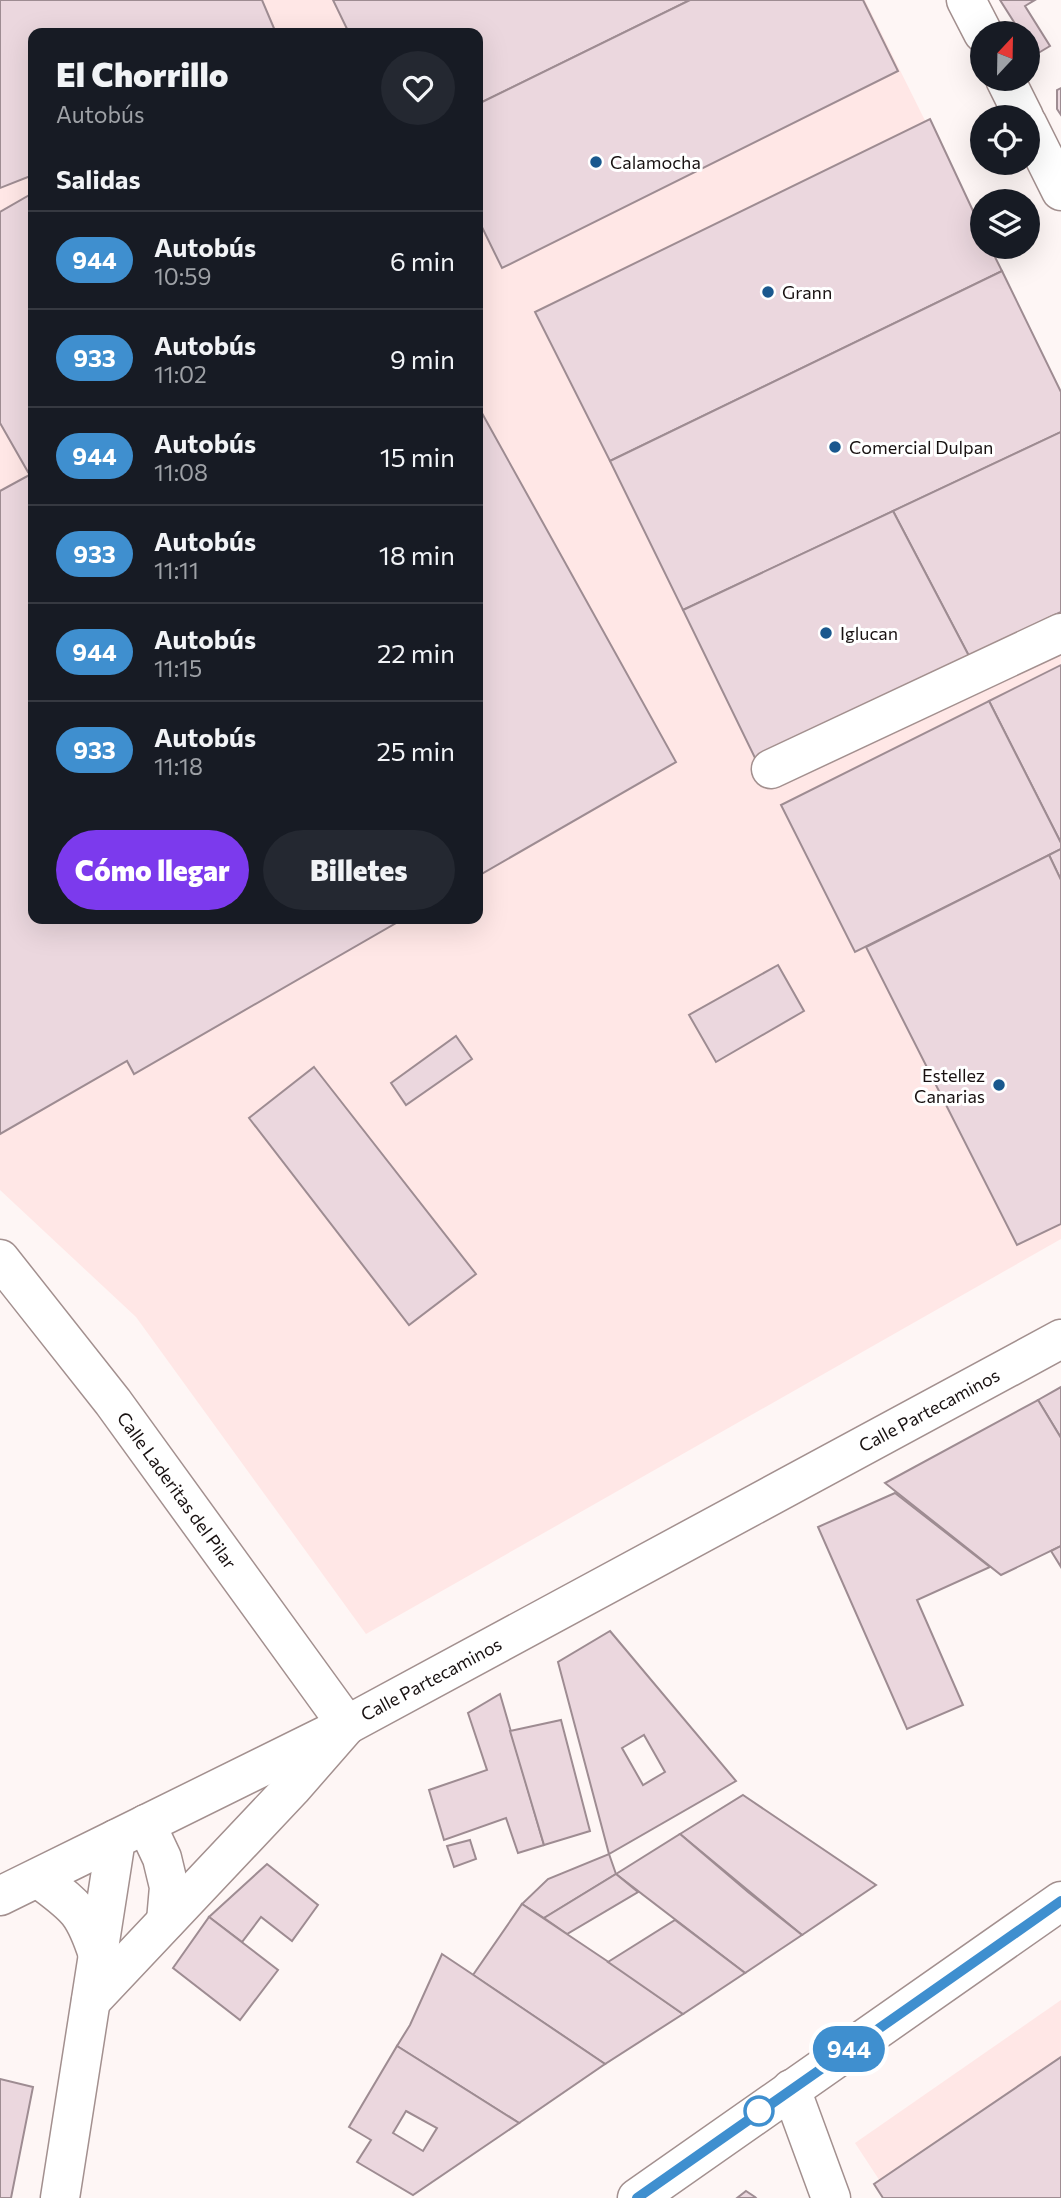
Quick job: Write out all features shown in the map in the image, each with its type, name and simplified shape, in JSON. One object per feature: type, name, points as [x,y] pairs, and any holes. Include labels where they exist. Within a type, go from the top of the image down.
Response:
[{"type":"street","points":[[966,0],[977,21]]},
{"type":"street","points":[[1040,149],[1061,191]]},
{"type":"street","points":[[771,769],[1061,633]]},
{"type":"street","name":"Calle Laderitas del Pilar","points":[[0,1259],[113,1402],[347,1725]]},
{"type":"street","name":"Calle Partecaminos","points":[[0,1896],[347,1725],[1061,1339]]},
{"type":"street","points":[[91,2001],[292,1788],[347,1725]]},
{"type":"street","points":[[60,2198],[98,1955],[131,1831],[162,1858],[169,1887],[166,1921]]},
{"type":"street","points":[[38,1878],[77,1908],[89,1926],[98,1955]]},
{"type":"street","points":[[637,2198],[1061,1901]]},
{"type":"street","points":[[791,2089],[831,2198]]},
{"type":"shaded area","points":[[0,0],[865,0],[970,211],[970,259],[994,259],[1061,394],[1061,1239],[366,1634],[136,1317],[0,1190]]},
{"type":"shaded area","points":[[1061,2000],[1061,2198],[891,2198],[855,2143]]},
{"type":"building","points":[[0,0],[262,0],[274,28],[28,28],[28,177],[0,188]]},
{"type":"building","points":[[333,0],[690,0],[483,102],[483,28],[347,28]]},
{"type":"building","name":"Calamocha","points":[[690,0],[863,0],[898,71],[502,268],[483,229],[483,102]]},
{"type":"building","points":[[1000,0],[1035,0],[1025,6],[1034,21],[1013,21]]},
{"type":"building","points":[[1040,30],[1050,46],[1040,52]]},
{"type":"building","points":[[1061,88],[1061,115],[1057,109],[1057,90]]},
{"type":"building","name":"Grann","points":[[930,119],[970,204],[970,259],[996,259],[1002,271],[610,461],[535,312]]},
{"type":"building","points":[[28,196],[28,472],[0,423],[0,212]]},
{"type":"building","name":"Comercial Dulpan","points":[[1002,271],[1061,392],[1061,432],[683,610],[610,461]]},
{"type":"building","points":[[483,415],[676,762],[483,873]]},
{"type":"building","name":"Comercial Dulpan","points":[[1061,432],[1061,612],[969,656],[893,511]]},
{"type":"building","points":[[28,476],[28,924],[394,924],[134,1074],[127,1061],[0,1134],[0,491]]},
{"type":"building","name":"Iglucan","points":[[893,511],[969,656],[756,760],[683,610]]},
{"type":"building","points":[[1061,665],[1061,843],[989,701]]},
{"type":"building","points":[[989,701],[1061,843],[1061,849],[855,952],[781,805]]},
{"type":"building","points":[[1061,849],[1061,880],[1049,855]]},
{"type":"building","name":"Estellez Canarias","points":[[1049,855],[1061,880],[1061,1224],[1017,1245],[866,947]]},
{"type":"building","points":[[778,965],[804,1011],[716,1062],[689,1015]]},
{"type":"building","points":[[456,1036],[472,1059],[406,1105],[391,1083]]},
{"type":"building","points":[[314,1067],[476,1274],[409,1325],[249,1118]]},
{"type":"building","points":[[1061,1387],[1061,1438],[1038,1400]]},
{"type":"building","points":[[1038,1400],[1061,1438],[1061,1546],[1001,1575],[885,1483]]},
{"type":"building","points":[[895,1493],[990,1567],[917,1600],[963,1705],[907,1729],[818,1527]]},
{"type":"building","points":[[1061,1546],[1061,1567],[1051,1551]]},
{"type":"building","points":[[610,1631],[736,1781],[609,1854],[558,1662]],"holes":[[[644,1735],[665,1772],[643,1785],[622,1748]]]},
{"type":"building","points":[[500,1694],[544,1845],[518,1853],[506,1818],[444,1840],[429,1790],[487,1770],[468,1713]]},
{"type":"building","points":[[561,1720],[590,1831],[544,1845],[510,1731]]},
{"type":"building","points":[[743,1795],[876,1885],[802,1935],[680,1834]]},
{"type":"building","points":[[680,1834],[802,1935],[745,1973],[616,1874]]},
{"type":"building","points":[[470,1840],[476,1859],[454,1867],[447,1846]]},
{"type":"building","points":[[609,1854],[616,1874],[544,1918],[522,1904],[548,1879]]},
{"type":"building","points":[[267,1864],[318,1905],[292,1941],[261,1917],[242,1942],[209,1917]]},
{"type":"building","points":[[616,1874],[638,1892],[567,1934],[544,1918]]},
{"type":"building","points":[[522,1904],[683,2014],[605,2064],[473,1975]]},
{"type":"building","points":[[209,1917],[278,1970],[240,2020],[173,1968]]},
{"type":"building","points":[[675,1920],[745,1973],[683,2014],[608,1962]]},
{"type":"building","points":[[442,1954],[605,2064],[519,2123],[397,2046],[410,2025]]},
{"type":"building","points":[[397,2046],[519,2123],[413,2195],[357,2162],[371,2140],[349,2127]],"holes":[[[406,2111],[437,2128],[423,2151],[393,2133]]]},
{"type":"building","points":[[1061,2057],[1061,2198],[883,2198],[874,2184]]},
{"type":"building","points":[[0,2079],[33,2087],[11,2198],[0,2198]]},
{"type":"building","points":[[746,2191],[755,2197],[756,2198],[737,2198]]},
{"type":"bus line","name":"944","points":[[637,2198],[1061,1901]]},
{"type":"place","name":"Calamocha","points":[[596,162]]},
{"type":"place","name":"Grann","points":[[768,292]]},
{"type":"place","name":"Comercial Dulpan","points":[[835,447]]},
{"type":"place","name":"Iglucan","points":[[826,633]]},
{"type":"place","name":"Estellez Canarias","points":[[999,1085]]}]
